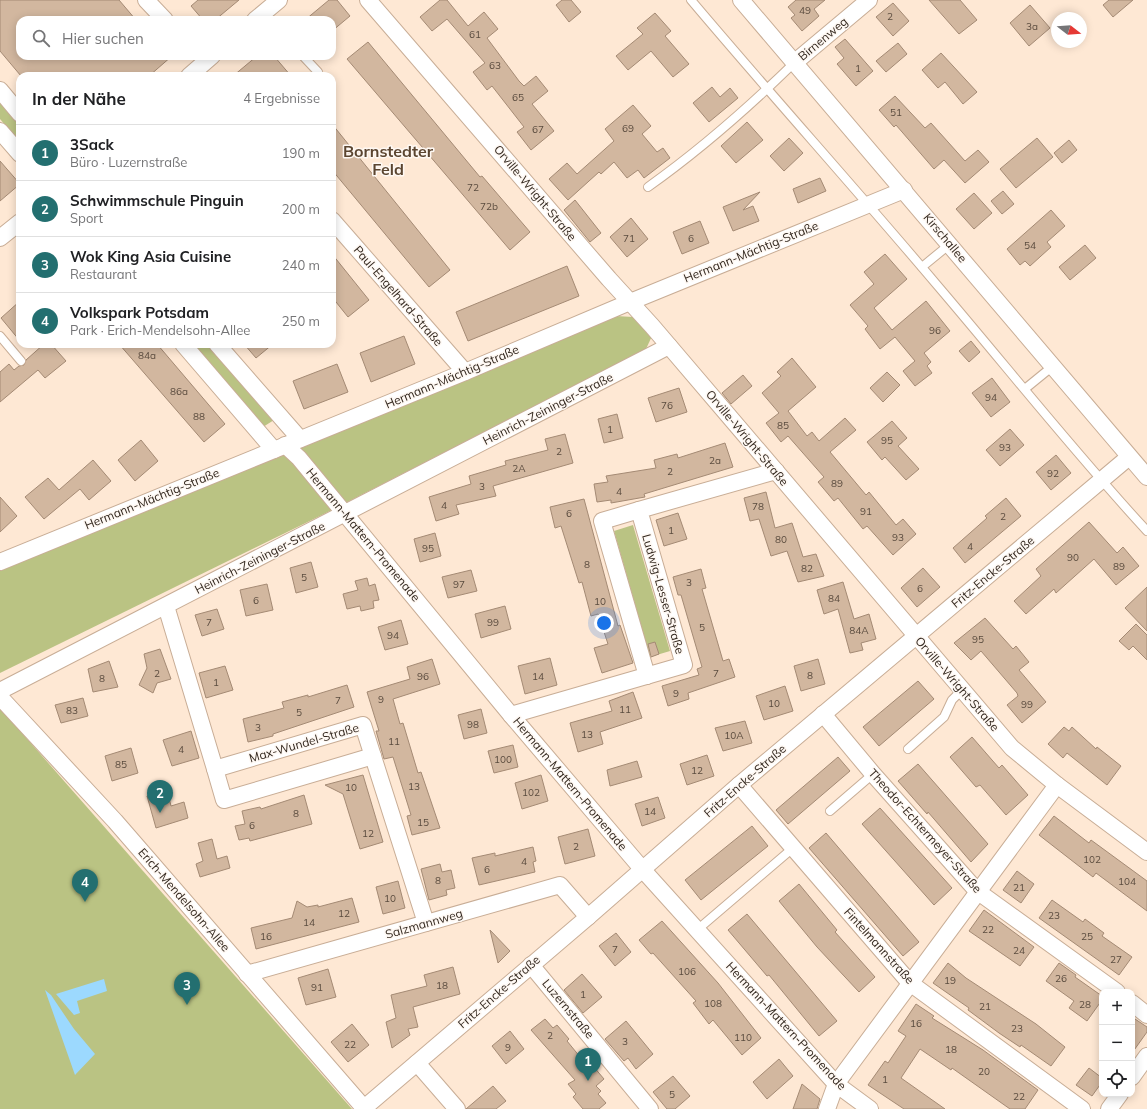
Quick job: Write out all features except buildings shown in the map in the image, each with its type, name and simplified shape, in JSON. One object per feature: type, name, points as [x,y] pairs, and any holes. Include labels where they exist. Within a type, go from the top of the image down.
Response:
[{"type":"street","points":[[146,0],[161,16]]},
{"type":"street","points":[[265,16],[279,0]]},
{"type":"street","name":"Orville-Wright-Straße","points":[[368,0],[669,346],[1012,748],[1057,785],[1147,852]]},
{"type":"street","name":"Kirschallee","points":[[741,0],[1147,477]]},
{"type":"street","name":"Birnenweg","points":[[794,63],[869,0]]},
{"type":"street","points":[[194,72],[205,63]]},
{"type":"street","points":[[0,90],[16,109]]},
{"type":"street","points":[[0,131],[16,149]]},
{"type":"street","name":"Hermann-Mächtig-Straße","points":[[0,562],[465,372],[630,302],[904,190]]},
{"type":"street","points":[[0,238],[16,225]]},
{"type":"street","name":"Paul-Engelhard-Straße","points":[[336,225],[465,372]]},
{"type":"street","name":"Heinrich-Zeininger-Straße","points":[[0,691],[669,346]]},
{"type":"street","name":"Hermann-Mattern-Promenade","points":[[188,348],[280,448],[299,458],[511,715],[643,870],[836,1084],[870,1109]]},
{"type":"street","points":[[220,348],[300,439]]},
{"type":"street","name":"Fritz-Encke-Straße","points":[[364,1108],[643,870],[739,785],[1130,457]]},
{"type":"street","points":[[647,676],[602,520],[776,471]]},
{"type":"street","name":"Ludwig-Lesser-Straße","points":[[511,715],[684,665],[639,510]]},
{"type":"street","points":[[166,606],[224,800],[373,756]]},
{"type":"street","name":"Erich-Mendelsohn-Allee","points":[[0,697],[115,821],[364,1108]]},
{"type":"street","name":"Theodor-Echtermeyer-Straße","points":[[823,714],[873,774],[977,891],[1113,989]]},
{"type":"street","name":"Max-Wundel-Straße","points":[[215,769],[363,725],[426,923]]},
{"type":"street","name":"Fintelmannstraße","points":[[739,785],[910,983],[1082,1109]]},
{"type":"street","points":[[826,1109],[836,1084],[977,891],[1057,785]]},
{"type":"street","name":"Salzmannweg","points":[[247,974],[560,885],[588,917]]},
{"type":"street","name":"Luzernstraße","points":[[531,965],[650,1109]]},
{"type":"street","points":[[1135,1005],[1147,1014]]},
{"type":"street","points":[[1135,1073],[1147,1056]]},
{"type":"street","points":[[417,1063],[457,1109]]},
{"type":"street","points":[[1109,1109],[1118,1097]]},
{"type":"lane","points":[[691,0],[767,90],[869,204],[1026,388],[1101,481],[1147,531]]},
{"type":"lane","points":[[307,60],[318,72]]},
{"type":"lane","points":[[648,187],[674,168],[767,90],[794,63]]},
{"type":"lane","points":[[922,267],[950,244]]},
{"type":"lane","points":[[0,336],[21,361]]},
{"type":"lane","points":[[1026,388],[1053,366]]},
{"type":"lane","points":[[908,749],[944,718],[952,700],[962,690]]},
{"type":"lane","points":[[830,811],[873,774]]},
{"type":"lane","points":[[698,930],[793,848]]},
{"type":"green space","points":[[0,98],[16,117],[16,138],[0,119]]},
{"type":"green space","points":[[616,316],[633,317],[652,336],[646,349],[324,514],[0,673],[0,571]]},
{"type":"green space","points":[[194,348],[213,348],[274,420],[263,427]]},
{"type":"green space","points":[[633,525],[670,651],[650,657],[614,531]]},
{"type":"green space","points":[[0,708],[352,1109],[0,1109]]},
{"type":"water","points":[[104,979],[107,991],[77,1001],[80,1013],[74,1015],[56,994]]},
{"type":"water","points":[[45,990],[51,995],[74,1029],[95,1054],[75,1075]]},
{"type":"place","name":"Schwimmschule Pinguin","points":[[160,813]]},
{"type":"place","name":"Volkspark Potsdam","points":[[85,902]]},
{"type":"place","name":"Wok King Asia Cuisine","points":[[187,1005]]},
{"type":"place","name":"3Sack","points":[[588,1081]]},
{"type":"district","name":"Bornstedter Feld","points":[[388,160]]}]
